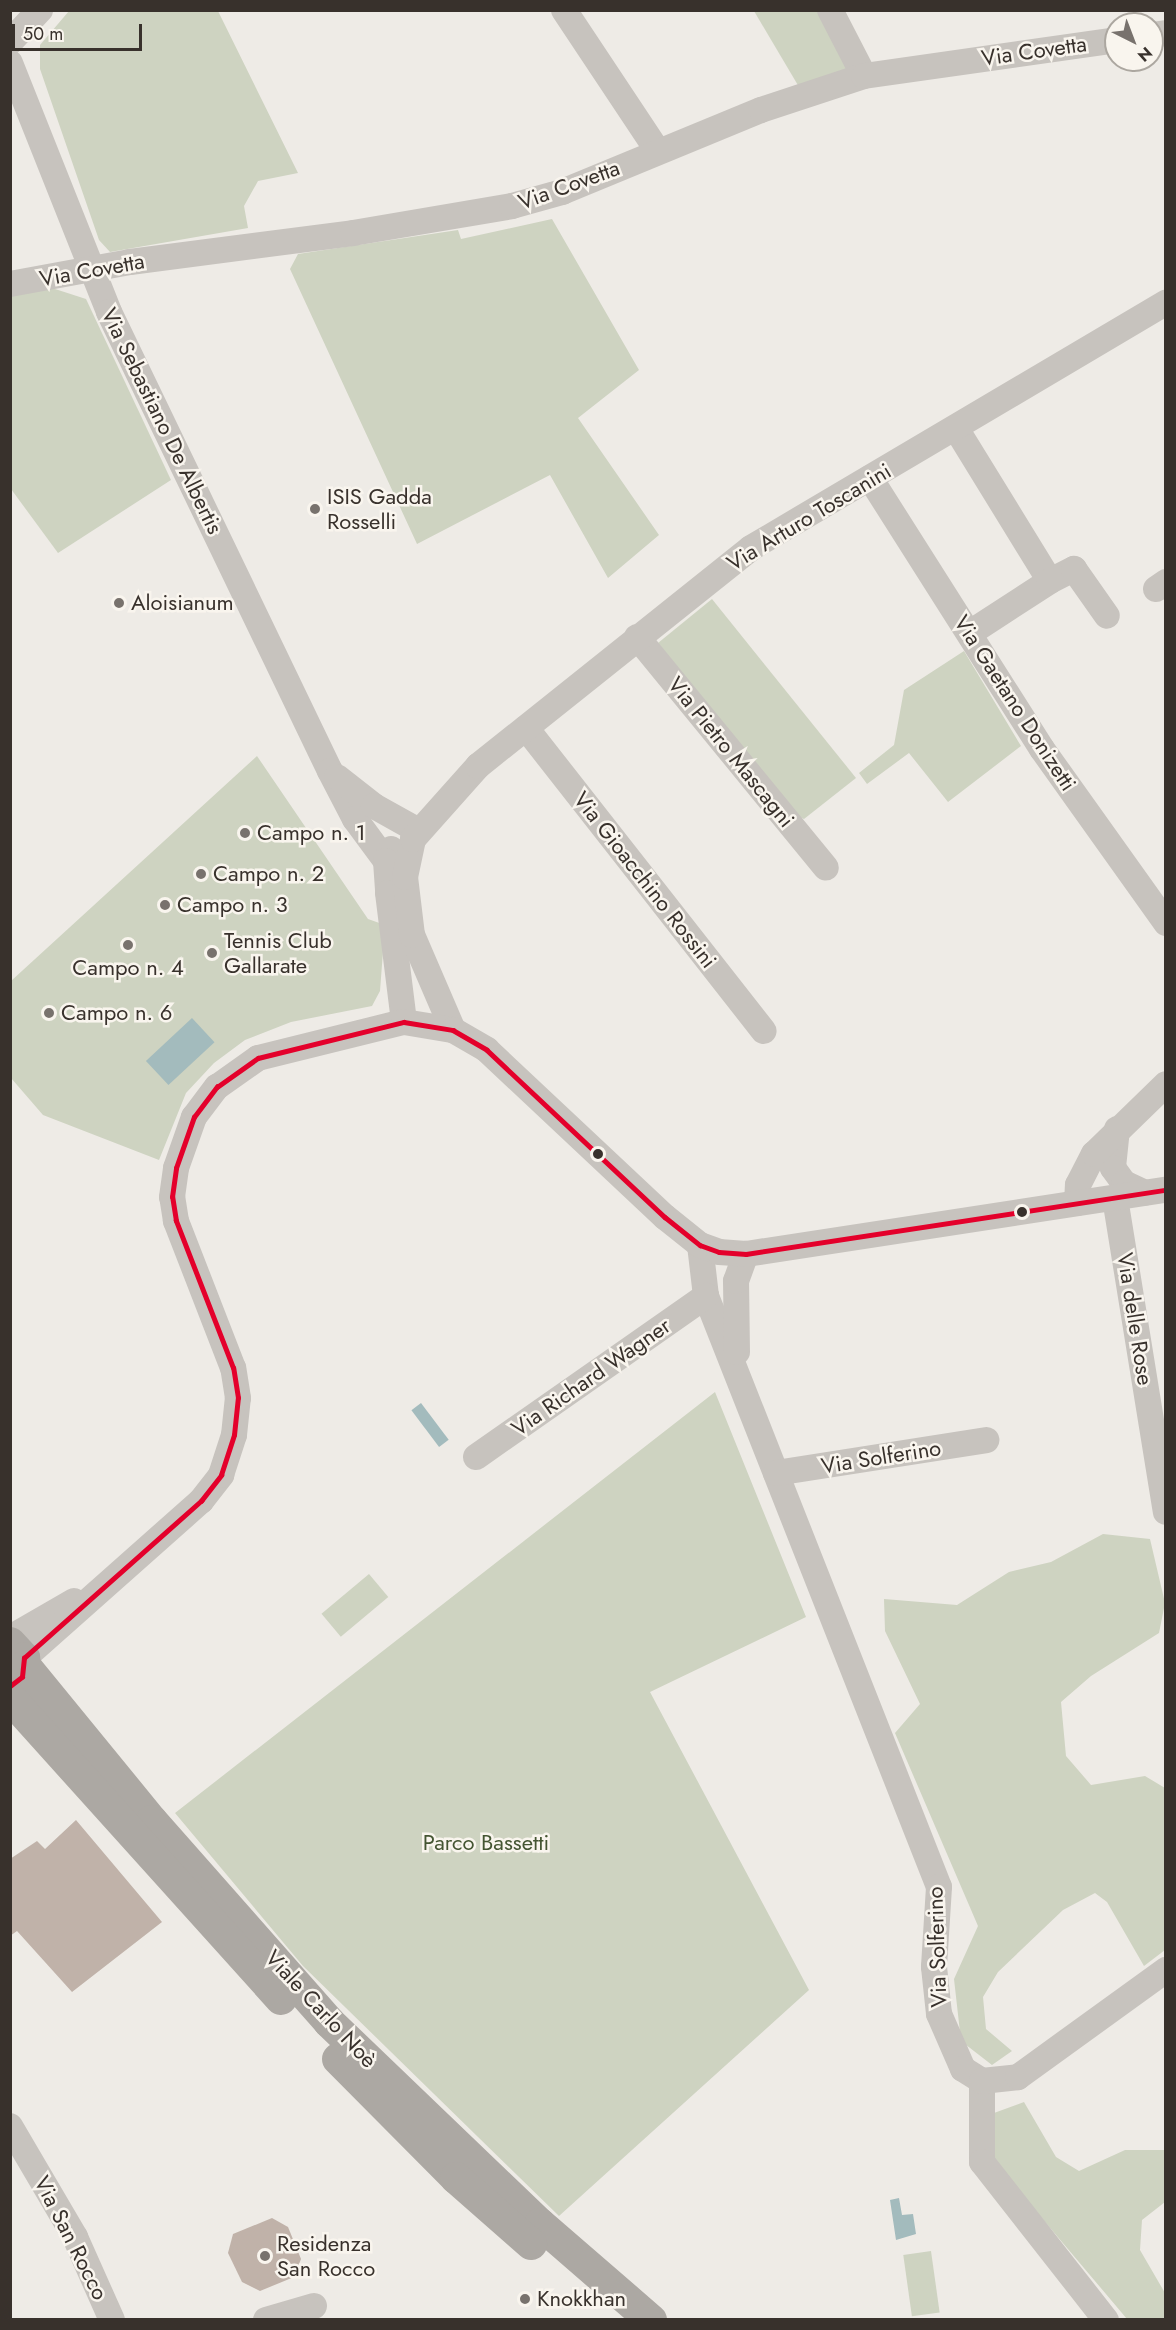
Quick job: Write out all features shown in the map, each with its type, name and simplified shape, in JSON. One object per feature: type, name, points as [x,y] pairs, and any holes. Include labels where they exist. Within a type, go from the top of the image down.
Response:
[{"type":"main road","name":"Viale Carlo Noè","points":[[16,1658],[152,1821],[329,2022],[540,2224],[651,2319]]},
{"type":"main road","name":"Viale Carlo Noè","points":[[10,1698],[203,1917],[379,2103],[456,2178],[618,2319]]},
{"type":"street","points":[[10,42],[40,10]]},
{"type":"street","points":[[564,10],[657,150]]},
{"type":"street","points":[[830,10],[864,76]]},
{"type":"street","name":"Via Covetta","points":[[10,284],[90,268],[353,233],[512,206],[562,192],[657,150],[864,76],[1104,42]]},
{"type":"street","name":"Via Sebastiano De Albertis","points":[[10,63],[90,268],[330,771],[368,838],[404,838]]},
{"type":"street","name":"Via Arturo Toscanini","points":[[404,838],[442,787],[478,766],[751,548],[957,430],[1166,303]]},
{"type":"street","points":[[957,430],[1050,580]]},
{"type":"street","name":"Via Gaetano Donizetti","points":[[870,478],[1042,748],[1166,923]]},
{"type":"street","points":[[970,633],[1050,580],[1074,569],[1107,616]]},
{"type":"street","name":"Via Pietro Mascagni","points":[[637,637],[826,868]]},
{"type":"street","name":"Via Gioacchino Rossini","points":[[526,728],[764,1031]]},
{"type":"street","name":"Via Sebastiano De Albertis","points":[[330,771],[374,806],[404,838]]},
{"type":"street","points":[[404,838],[404,1022]]},
{"type":"street","points":[[404,838],[405,877],[412,935],[453,1030]]},
{"type":"street","points":[[16,1658],[201,1501],[221,1475],[234,1435],[238,1398],[233,1368],[176,1221],[172,1197],[176,1168],[194,1117],[217,1087],[258,1058],[404,1022],[453,1030],[487,1050],[700,1245],[746,1254],[1155,1191]]},
{"type":"street","points":[[1077,1203],[1083,1175],[1117,1129],[1166,1084]]},
{"type":"street","points":[[1117,1129],[1113,1168],[1124,1183],[1155,1191]]},
{"type":"street","name":"Via delle Rose","points":[[1115,1198],[1166,1512]]},
{"type":"street","name":"Via Solferino","points":[[700,1245],[706,1296],[939,1887],[933,1967],[939,2014],[963,2069],[982,2081]]},
{"type":"street","name":"Via Solferino","points":[[741,1385],[734,1319],[736,1281],[746,1254]]},
{"type":"street","name":"Via Richard Wagner","points":[[476,1457],[706,1296]]},
{"type":"street","name":"Via Solferino","points":[[776,1473],[986,1440]]},
{"type":"street","points":[[1106,2319],[982,2162],[982,2081],[1018,2077],[1166,1970]]},
{"type":"street","name":"Via San Rocco","points":[[10,2126],[75,2237],[112,2319]]},
{"type":"street","points":[[266,2319],[314,2306]]},
{"type":"green space","points":[[69,11],[218,11],[298,173],[258,181],[244,206],[248,228],[110,252],[99,240],[40,69],[40,45]]},
{"type":"green space","points":[[754,11],[822,11],[849,71],[799,87]]},
{"type":"green space","points":[[552,219],[639,370],[578,418],[659,535],[608,578],[550,475],[417,544],[290,269],[298,254],[458,230],[461,239]]},
{"type":"green space","points":[[52,288],[86,299],[171,480],[58,553],[11,489],[10,296]]},
{"type":"green space","points":[[712,599],[856,778],[804,819],[795,815],[658,643]]},
{"type":"green space","points":[[964,651],[1021,746],[948,802],[909,753],[867,784],[859,773],[894,745],[904,690]]},
{"type":"green space","name":"Tennis Club Gallarate","points":[[257,756],[368,919],[385,925],[380,991],[372,1006],[291,1022],[245,1040],[214,1063],[186,1093],[159,1160],[43,1115],[11,1078],[11,981]]},
{"type":"green space","name":"Parco Bassetti","points":[[715,1392],[806,1617],[650,1692],[809,1990],[559,2216],[303,1966],[175,1813]]},
{"type":"green space","points":[[1103,1534],[1150,1539],[1165,1603],[1159,1633],[1091,1676],[1061,1702],[1066,1756],[1091,1785],[1145,1776],[1165,1788],[1165,1950],[1144,1966],[1107,1902],[1095,1893],[1063,1910],[998,1972],[983,1997],[986,2029],[1012,2051],[992,2065],[961,2041],[954,1979],[978,1926],[895,1733],[920,1704],[885,1631],[884,1599],[957,1605],[1009,1572],[1051,1562]]},
{"type":"green space","points":[[369,1574],[388,1597],[341,1637],[322,1614]]},
{"type":"green space","points":[[1024,2102],[1056,2157],[1079,2171],[1125,2150],[1165,2150],[1165,2202],[1142,2220],[1140,2250],[1165,2293],[1165,2319],[1127,2319],[987,2153],[994,2113]]},
{"type":"green space","points":[[931,2251],[940,2312],[912,2316],[903,2255]]},
{"type":"water","points":[[192,1018],[215,1042],[168,1085],[146,1061]]},
{"type":"water","points":[[421,1403],[449,1440],[439,1447],[411,1410]]},
{"type":"water","points":[[899,2198],[902,2215],[913,2214],[916,2234],[896,2240],[890,2200]]},
{"type":"building","points":[[76,1820],[162,1922],[72,1992],[17,1931],[10,1936],[10,1859],[37,1841],[45,1849]]},
{"type":"building","name":"Residenza San Rocco","points":[[272,2218],[288,2227],[301,2259],[294,2277],[260,2291],[242,2282],[228,2253],[233,2234]]},
{"type":"transit line","name":"2","points":[[10,1686],[22,1677],[24,1658],[201,1501],[221,1475],[234,1435],[238,1398],[233,1368],[176,1221],[172,1197],[176,1168],[194,1117],[217,1087],[258,1058],[404,1022],[453,1030],[487,1050],[665,1217],[700,1245],[719,1252],[746,1254],[1166,1190]]},
{"type":"place","name":"ISIS Gadda Rosselli","points":[[315,509]]},
{"type":"place","name":"Aloisianum","points":[[119,603]]},
{"type":"place","name":"Campo n. 1","points":[[245,833]]},
{"type":"place","name":"Campo n. 2","points":[[201,874]]},
{"type":"place","name":"Campo n. 3","points":[[165,905]]},
{"type":"place","name":"Campo n. 4","points":[[128,945]]},
{"type":"place","name":"Tennis Club Gallarate","points":[[212,953]]},
{"type":"place","name":"Campo n. 6","points":[[49,1013]]},
{"type":"place","name":"Residenza San Rocco","points":[[265,2256]]},
{"type":"place","name":"Knokkhan","points":[[525,2299]]}]
